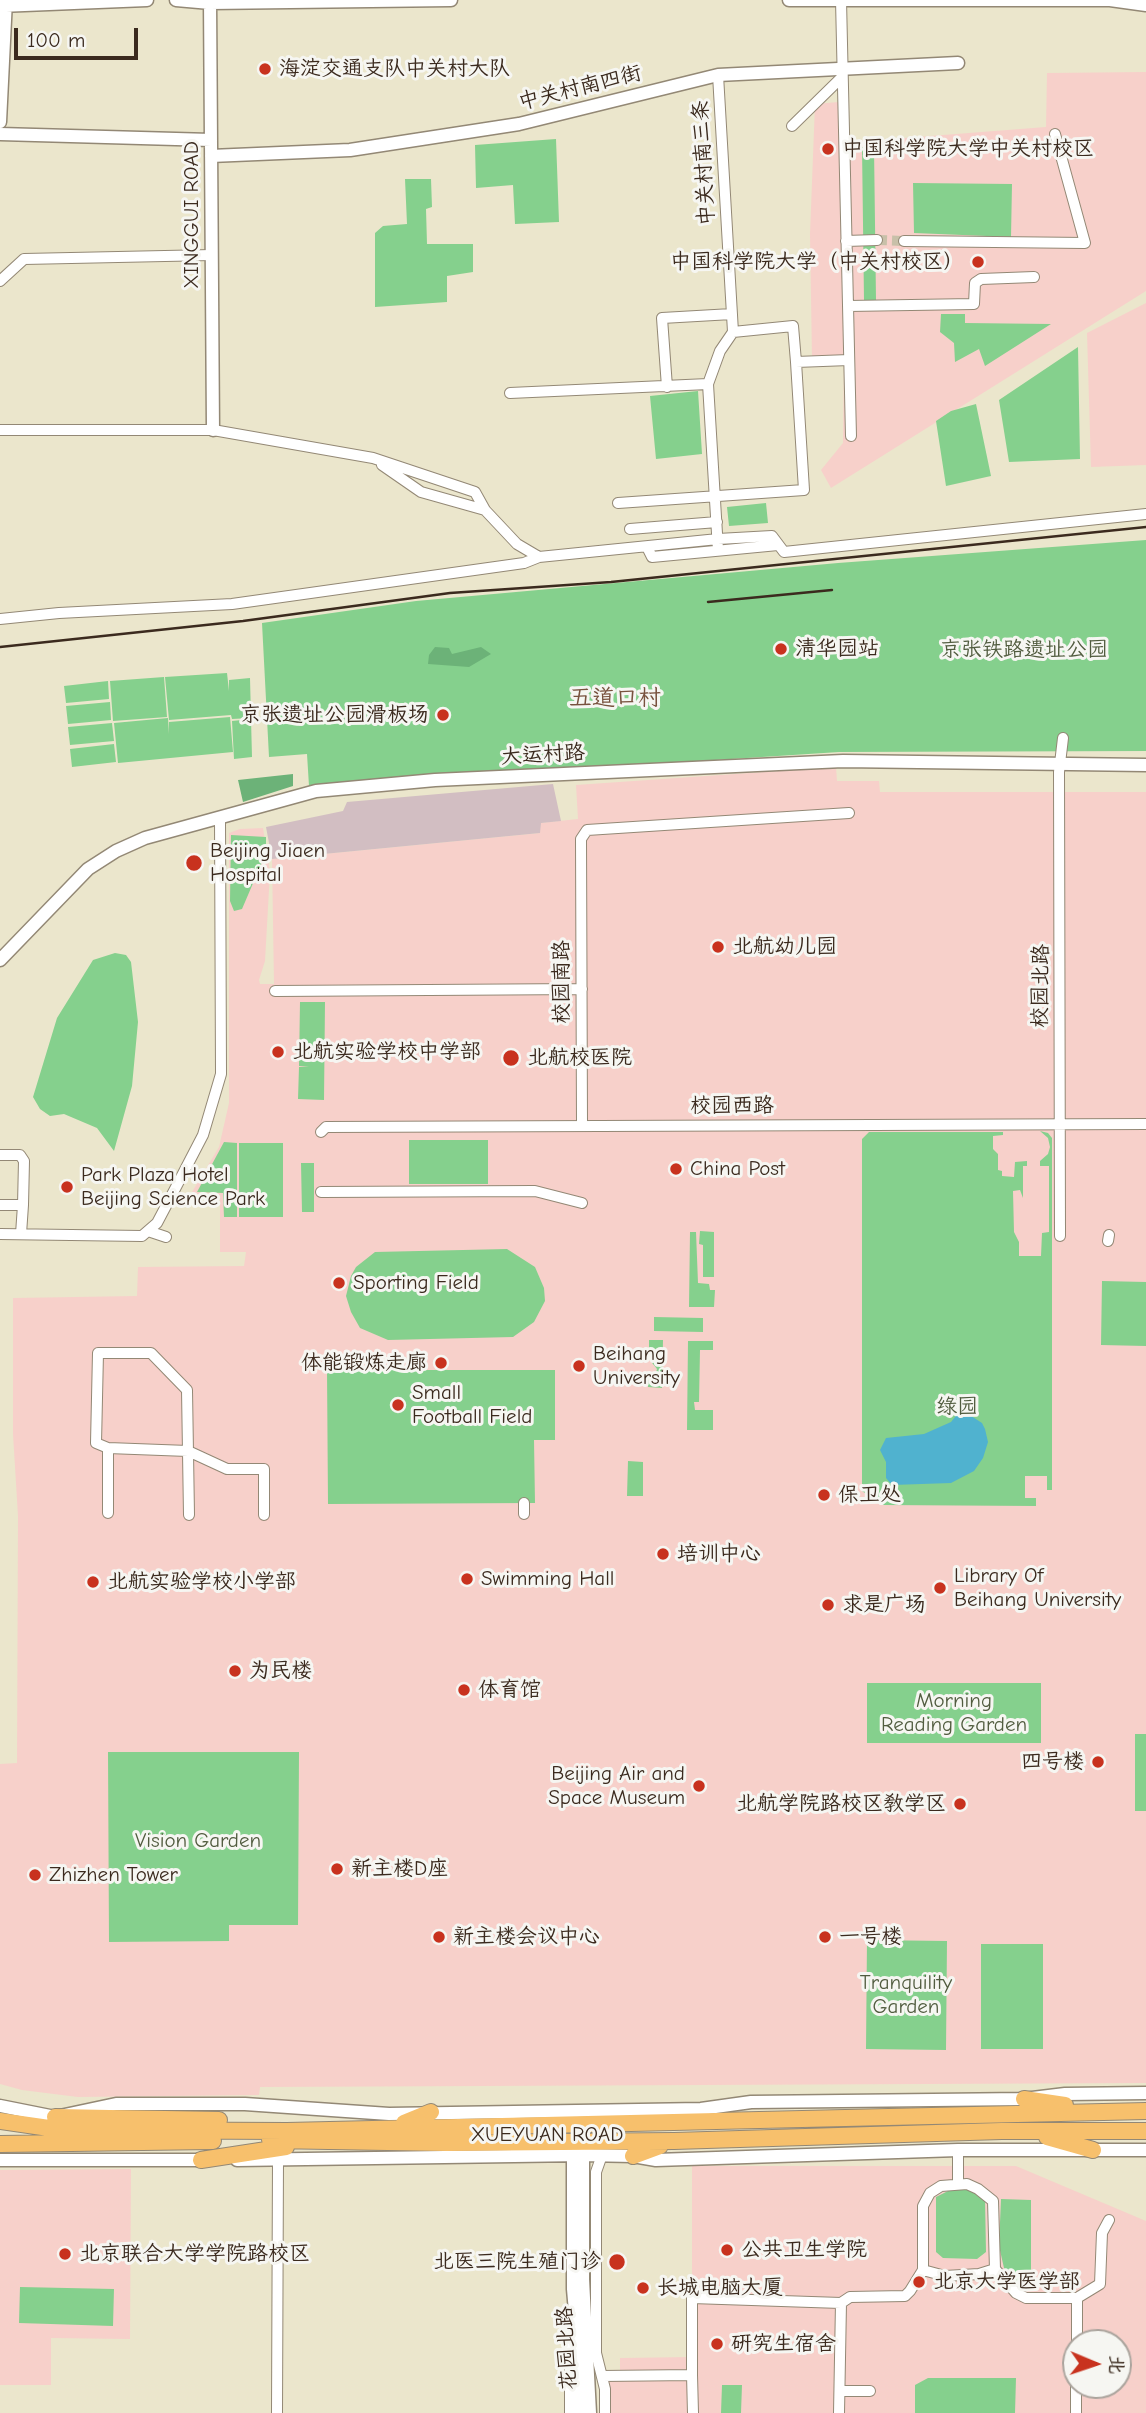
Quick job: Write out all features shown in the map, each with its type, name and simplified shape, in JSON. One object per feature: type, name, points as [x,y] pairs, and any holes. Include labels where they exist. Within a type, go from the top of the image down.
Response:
[{"type":"highway","points":[[1024,2099],[1095,2110]]},
{"type":"highway","name":"XUEYUAN ROAD","points":[[60,2130],[287,2131],[396,2126],[613,2125],[1146,2110]]},
{"type":"highway","points":[[396,2126],[432,2112]]},
{"type":"highway","points":[[0,2121],[60,2130]]},
{"type":"highway","points":[[0,2144],[60,2130]]},
{"type":"highway","name":"XUEYUAN ROAD","points":[[60,2130],[309,2143],[674,2141],[1002,2131],[1146,2131]]},
{"type":"highway","points":[[1034,2133],[1093,2150]]},
{"type":"highway","points":[[633,2156],[674,2141]]},
{"type":"highway","points":[[201,2160],[309,2143]]},
{"type":"highway","points":[[447,2143],[466,2156]]},
{"type":"street","points":[[0,122],[4,4],[147,0]]},
{"type":"street","points":[[176,0],[451,0]]},
{"type":"street","points":[[789,0],[1110,0],[1146,5]]},
{"type":"street","points":[[841,1],[851,436]]},
{"type":"street","name":"XINGGUI ROAD","points":[[210,2],[214,430]]},
{"type":"street","name":"中关村南四街","points":[[211,156],[350,150],[519,124],[718,75],[842,73],[958,63]]},
{"type":"street","points":[[792,126],[842,73]]},
{"type":"street","name":"中关村南三条","points":[[718,75],[733,332]]},
{"type":"street","points":[[0,134],[211,139]]},
{"type":"street","points":[[904,241],[1085,243],[1055,134]]},
{"type":"street","points":[[846,241],[877,240]]},
{"type":"street","points":[[0,281],[24,258],[212,256]]},
{"type":"street","points":[[848,306],[974,304],[975,283],[981,279],[1034,276]]},
{"type":"street","points":[[667,387],[662,318],[732,314]]},
{"type":"street","points":[[618,503],[716,496],[804,490],[793,326],[733,332],[720,351],[708,384],[716,496],[718,545]]},
{"type":"street","points":[[796,362],[849,360]]},
{"type":"street","points":[[510,393],[708,384]]},
{"type":"street","points":[[0,430],[214,430],[373,458],[475,492],[485,510],[517,544],[539,557]]},
{"type":"street","points":[[373,458],[421,492],[485,510]]},
{"type":"street","points":[[0,619],[59,613],[232,604],[524,564],[539,557],[647,547],[718,545],[772,536],[784,552],[1146,514]]},
{"type":"street","points":[[630,528],[717,522]]},
{"type":"street","name":"校园北路","points":[[1060,1236],[1059,764],[1063,756],[1063,738]]},
{"type":"street","name":"大运村路","points":[[0,960],[88,869],[116,851],[145,838],[316,791],[435,780],[842,761],[1144,766]]},
{"type":"street","name":"校园南路","points":[[582,1125],[581,839],[592,828],[849,813]]},
{"type":"street","points":[[0,1234],[142,1236],[157,1223],[203,1135],[221,1074],[220,818]]},
{"type":"street","points":[[275,991],[582,989]]},
{"type":"street","name":"校园西路","points":[[321,1132],[326,1127],[1146,1124]]},
{"type":"street","points":[[0,1154],[20,1155],[24,1161],[21,1234]]},
{"type":"street","points":[[321,1192],[534,1192],[582,1203]]},
{"type":"street","points":[[0,1205],[23,1205]]},
{"type":"street","points":[[148,1231],[166,1237]]},
{"type":"street","points":[[189,1515],[188,1451],[187,1390],[150,1353],[98,1353],[96,1443],[108,1448],[188,1451],[227,1469],[264,1469],[264,1515]]},
{"type":"street","points":[[108,1448],[108,1513]]},
{"type":"street","name":"XUEYUAN ROAD","points":[[60,2130],[116,2104],[245,2104],[345,2112],[432,2112],[701,2109],[751,2102],[1024,2099],[1065,2094],[1146,2093]]},
{"type":"street","points":[[0,2106],[60,2130]]},
{"type":"street","points":[[958,2150],[958,2183]]},
{"type":"street","name":"XUEYUAN ROAD","points":[[0,2160],[278,2160],[602,2155],[656,2160],[958,2150],[1146,2150]]},
{"type":"street","name":"花园北路","points":[[578,2155],[573,2289],[579,2357],[580,2413]]},
{"type":"street","name":"花园北路","points":[[578,2155],[590,2413]]},
{"type":"street","points":[[602,2155],[596,2172],[596,2353],[602,2376],[605,2413]]},
{"type":"street","points":[[277,2413],[278,2160]]},
{"type":"street","points":[[692,2413],[692,2298],[841,2303],[850,2297],[905,2296],[923,2270],[923,2206],[930,2193],[941,2186],[958,2183],[978,2189],[993,2201],[995,2269],[1016,2293],[1026,2298],[1077,2298],[1100,2284],[1102,2234],[1109,2220]]},
{"type":"street","points":[[923,2270],[945,2276],[979,2274],[995,2269]]},
{"type":"street","points":[[1077,2298],[1077,2329]]},
{"type":"street","points":[[839,2413],[841,2303]]},
{"type":"street","points":[[570,2328],[570,2413]]},
{"type":"street","points":[[602,2376],[692,2375]]},
{"type":"street","points":[[840,2391],[870,2391]]},
{"type":"shaded area","name":"中国科学院大学（中关村校区）","points":[[1146,72],[1146,291],[831,488],[821,470],[843,443],[844,361],[812,360],[810,234],[815,104],[839,102],[840,143],[1046,127],[1047,73]]},
{"type":"shaded area","points":[[1146,303],[1146,465],[1091,467],[1087,333]]},
{"type":"shaded area","name":"Beihang University","points":[[836,767],[837,781],[879,781],[880,792],[1146,792],[1146,2083],[260,2087],[259,2095],[78,2097],[22,2090],[0,2084],[0,1764],[17,1763],[18,1516],[13,1434],[13,1298],[137,1296],[138,1267],[244,1266],[246,1252],[220,1252],[220,1198],[189,1197],[219,1147],[229,1103],[229,833],[240,829],[263,828],[270,872],[265,961],[259,980],[260,984],[274,984],[272,859],[540,833],[540,823],[578,819],[576,785]]},
{"type":"shaded area","points":[[553,784],[561,821],[541,823],[540,833],[272,859],[266,827],[343,811],[347,802]]},
{"type":"shaded area","name":"北京大学医学部","points":[[692,2166],[1016,2166],[1146,2221],[1146,2413],[607,2413],[607,2371],[620,2370],[620,2358],[692,2357]]},
{"type":"shaded area","name":"北京联合大学学院路校区","points":[[131,2169],[130,2339],[51,2338],[51,2385],[0,2385],[0,2170]]},
{"type":"green space","points":[[556,139],[559,222],[515,224],[513,185],[476,188],[475,145]]},
{"type":"green space","points":[[862,147],[874,147],[876,300],[864,300]]},
{"type":"green space","points":[[405,179],[431,179],[432,207],[426,209],[427,244],[473,244],[473,272],[447,276],[447,302],[375,307],[375,233],[383,226],[407,224]]},
{"type":"green space","points":[[913,183],[1012,184],[1011,237],[914,233]]},
{"type":"green space","points":[[941,314],[965,314],[965,323],[1051,324],[985,366],[979,349],[955,362],[954,343],[940,332]]},
{"type":"green space","points":[[1078,347],[1080,459],[1009,462],[999,400]]},
{"type":"green space","points":[[698,391],[702,454],[656,459],[650,396]]},
{"type":"green space","points":[[976,404],[991,476],[946,486],[936,421],[951,411]]},
{"type":"green space","points":[[766,503],[768,523],[729,526],[727,507]]},
{"type":"green space","name":"京张铁路遗址公园","points":[[1146,540],[1146,751],[839,752],[316,786],[309,786],[307,754],[269,757],[262,623],[416,601],[838,563]]},
{"type":"green space","points":[[435,647],[449,648],[452,654],[481,647],[491,654],[469,667],[428,664],[429,655]]},
{"type":"green space","points":[[227,673],[229,691],[229,680],[250,678],[251,718],[232,719],[231,715],[169,720],[165,677]]},
{"type":"green space","points":[[164,677],[167,717],[113,721],[110,681]]},
{"type":"green space","points":[[108,681],[109,699],[66,703],[64,686]]},
{"type":"green space","points":[[110,702],[111,720],[68,724],[66,706]]},
{"type":"green space","points":[[230,717],[233,752],[118,763],[114,723],[168,718],[169,734],[169,722]]},
{"type":"green space","points":[[251,719],[252,757],[234,759],[232,721]]},
{"type":"green space","points":[[112,723],[114,741],[70,745],[68,727]]},
{"type":"green space","points":[[114,744],[116,762],[72,767],[70,749]]},
{"type":"green space","points":[[293,774],[293,786],[243,802],[238,780]]},
{"type":"green space","points":[[231,835],[266,837],[266,853],[242,909],[234,911],[230,901]]},
{"type":"green space","points":[[115,953],[126,955],[131,962],[138,1022],[132,1086],[114,1151],[97,1128],[64,1114],[50,1116],[40,1109],[33,1097],[57,1018],[93,960]]},
{"type":"green space","points":[[300,1002],[325,1002],[324,1100],[298,1099],[299,1067],[309,1067],[299,1066]]},
{"type":"green space","name":"绿园","points":[[1040,1131],[1048,1133],[1052,1138],[1052,1490],[1047,1490],[1047,1476],[1025,1476],[1025,1498],[1036,1498],[1036,1506],[882,1505],[862,1491],[862,1139],[869,1132],[1003,1132],[1003,1135],[993,1136],[993,1149],[998,1154],[998,1170],[1002,1171],[1002,1176],[1014,1177],[1015,1162],[1027,1161],[1027,1166],[1023,1166],[1023,1198],[1020,1190],[1013,1191],[1014,1232],[1019,1242],[1019,1256],[1041,1256],[1042,1233],[1049,1232],[1049,1166],[1040,1166],[1040,1161],[1048,1154],[1050,1147],[1048,1138]]},
{"type":"green space","points":[[409,1140],[488,1140],[488,1184],[409,1184]]},
{"type":"green space","points":[[224,1142],[237,1143],[237,1217],[224,1217],[223,1193],[197,1192]]},
{"type":"green space","points":[[239,1143],[283,1143],[283,1217],[239,1217]]},
{"type":"green space","points":[[301,1163],[314,1163],[314,1212],[302,1212]]},
{"type":"green space","points":[[700,1231],[714,1232],[714,1277],[703,1277]]},
{"type":"green space","points":[[690,1232],[696,1232],[698,1283],[709,1284],[710,1290],[715,1290],[714,1307],[689,1307]]},
{"type":"green space","points":[[507,1249],[535,1267],[544,1288],[545,1301],[534,1322],[513,1337],[388,1340],[360,1328],[351,1312],[346,1296],[351,1276],[356,1267],[375,1252]]},
{"type":"green space","points":[[1102,1281],[1146,1282],[1146,1346],[1101,1345]]},
{"type":"green space","points":[[654,1317],[703,1318],[703,1332],[654,1331]]},
{"type":"green space","points":[[649,1340],[663,1340],[662,1388],[648,1387],[648,1380],[655,1376],[657,1369],[649,1359]]},
{"type":"green space","points":[[688,1341],[713,1341],[713,1350],[700,1350],[699,1402],[694,1402],[695,1410],[713,1410],[713,1430],[687,1430]]},
{"type":"green space","points":[[327,1370],[555,1370],[555,1440],[534,1440],[535,1503],[328,1504]]},
{"type":"green space","points":[[628,1461],[643,1462],[643,1496],[627,1496]]},
{"type":"green space","name":"Morning Reading Garden","points":[[867,1683],[1041,1683],[1041,1743],[867,1743]]},
{"type":"green space","points":[[1135,1734],[1146,1734],[1146,1811],[1135,1811]]},
{"type":"green space","name":"Vision Garden","points":[[108,1752],[299,1752],[298,1925],[229,1925],[229,1941],[109,1942]]},
{"type":"green space","name":"Tranquility Garden","points":[[867,1940],[947,1941],[946,2050],[866,2049]]},
{"type":"green space","name":"Tranquility Garden","points":[[981,1944],[1043,1944],[1043,2049],[981,2049]]},
{"type":"green space","points":[[967,2189],[985,2198],[986,2252],[977,2259],[943,2258],[936,2252],[936,2197],[950,2190]]},
{"type":"green space","points":[[1001,2199],[1031,2200],[1031,2289],[1017,2283],[1004,2268],[999,2246]]},
{"type":"green space","points":[[20,2287],[114,2289],[113,2326],[19,2323]]},
{"type":"green space","points":[[928,2378],[1016,2378],[1015,2413],[915,2413],[915,2385]]},
{"type":"green space","points":[[722,2385],[742,2385],[741,2413],[721,2413]]},
{"type":"water","points":[[959,1412],[982,1423],[985,1429],[988,1442],[983,1458],[974,1471],[951,1483],[892,1485],[886,1478],[886,1462],[880,1450],[886,1438],[924,1434],[951,1422]]},
{"type":"tunnel","points":[[877,240],[904,241]]},
{"type":"railway","points":[[0,647],[243,621],[450,593],[611,582],[1146,527]]},
{"type":"railway","points":[[708,602],[832,590]]},
{"type":"place","name":"海淀交通支队中关村大队","points":[[265,69]]},
{"type":"place","name":"中国科学院大学中关村校区","points":[[828,149]]},
{"type":"place","name":"中国科学院大学（中关村校区）","points":[[978,262]]},
{"type":"place","name":"清华园站","points":[[781,649]]},
{"type":"place","name":"京张遗址公园滑板场","points":[[443,715]]},
{"type":"place","name":"Beijing Jiaen Hospital","points":[[194,863]]},
{"type":"place","name":"北航幼儿园","points":[[718,947]]},
{"type":"place","name":"北航实验学校中学部","points":[[278,1052]]},
{"type":"place","name":"北航校医院","points":[[511,1058]]},
{"type":"place","name":"China Post","points":[[676,1169]]},
{"type":"place","name":"Park Plaza Hotel Beijing Science Park","points":[[67,1187]]},
{"type":"place","name":"Sporting Field","points":[[339,1283]]},
{"type":"place","name":"体能锻炼走廊","points":[[441,1363]]},
{"type":"place","name":"Beihang University","points":[[579,1366]]},
{"type":"place","name":"Small Football Field","points":[[398,1405]]},
{"type":"place","name":"保卫处","points":[[824,1495]]},
{"type":"place","name":"培训中心","points":[[663,1554]]},
{"type":"place","name":"Swimming Hall","points":[[467,1579]]},
{"type":"place","name":"北航实验学校小学部","points":[[93,1582]]},
{"type":"place","name":"Library Of Beihang University","points":[[940,1588]]},
{"type":"place","name":"求是广场","points":[[828,1605]]},
{"type":"place","name":"为民楼","points":[[235,1671]]},
{"type":"place","name":"体育馆","points":[[464,1690]]},
{"type":"place","name":"四号楼","points":[[1098,1762]]},
{"type":"place","name":"Beijing Air and Space Museum","points":[[699,1786]]},
{"type":"place","name":"北航学院路校区教学区","points":[[960,1804]]},
{"type":"place","name":"新主楼D座","points":[[337,1869]]},
{"type":"place","name":"Zhizhen Tower","points":[[35,1875]]},
{"type":"place","name":"新主楼会议中心","points":[[439,1937]]},
{"type":"place","name":"一号楼","points":[[825,1937]]},
{"type":"place","name":"公共卫生学院","points":[[727,2250]]},
{"type":"place","name":"北京联合大学学院路校区","points":[[65,2254]]},
{"type":"place","name":"北医三院生殖门诊","points":[[617,2262]]},
{"type":"place","name":"北京大学医学部","points":[[919,2282]]},
{"type":"place","name":"长城电脑大厦","points":[[643,2288]]},
{"type":"place","name":"研究生宿舍","points":[[717,2344]]},
{"type":"district","name":"五道口村","points":[[615,698]]}]
